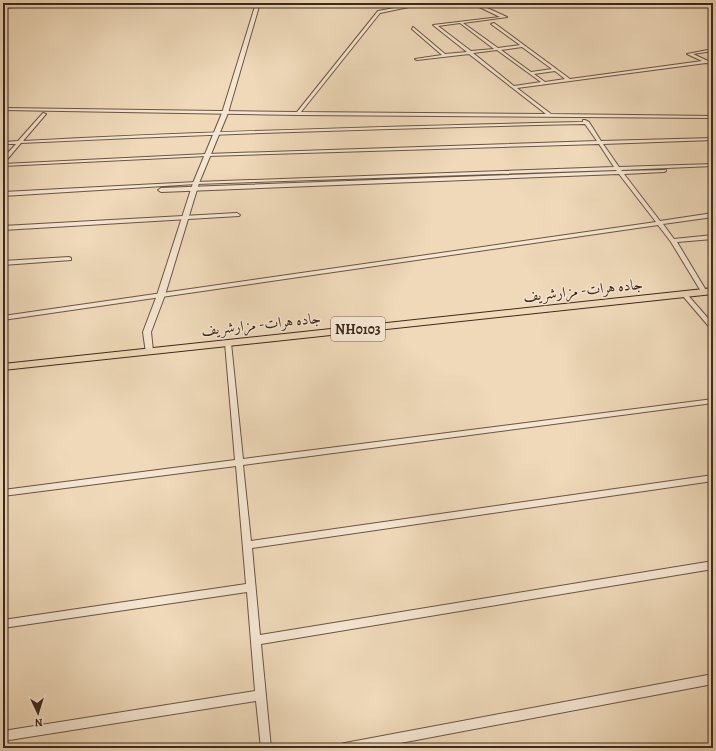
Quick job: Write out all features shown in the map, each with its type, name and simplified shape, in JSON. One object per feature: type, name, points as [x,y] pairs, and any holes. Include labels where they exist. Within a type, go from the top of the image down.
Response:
[{"type":"highway","name":"جاده هرات- مزارشریف","points":[[3,366],[708,291]]},
{"type":"street","points":[[3,7],[65,3]]},
{"type":"street","points":[[149,351],[147,332],[161,295],[195,186],[225,113],[258,3]]},
{"type":"street","points":[[298,114],[379,12],[426,3]]},
{"type":"street","points":[[473,3],[505,17],[435,25],[549,116]]},
{"type":"street","points":[[460,22],[544,83]]},
{"type":"street","points":[[493,24],[569,80]]},
{"type":"street","points":[[413,28],[445,56]]},
{"type":"street","points":[[417,59],[524,46]]},
{"type":"street","points":[[705,62],[689,54],[713,50]]},
{"type":"street","points":[[514,88],[705,62],[713,63]]},
{"type":"street","points":[[531,74],[555,70]]},
{"type":"street","points":[[3,109],[298,114],[713,117]]},
{"type":"street","points":[[3,161],[44,114]]},
{"type":"street","points":[[581,116],[674,241],[708,291]]},
{"type":"street","points":[[3,144],[121,137],[216,135],[405,127],[587,123]]},
{"type":"street","points":[[3,165],[207,155],[713,139]]},
{"type":"street","points":[[3,194],[620,170],[713,165]]},
{"type":"street","points":[[620,170],[713,169]]},
{"type":"street","points":[[3,198],[195,186]]},
{"type":"street","points":[[3,228],[237,215]]},
{"type":"street","points":[[3,318],[344,270],[713,215]]},
{"type":"street","points":[[674,241],[713,237]]},
{"type":"street","points":[[3,263],[69,259]]},
{"type":"street","points":[[684,294],[713,328]]},
{"type":"street","points":[[228,343],[266,748]]},
{"type":"street","points":[[3,493],[713,401]]},
{"type":"street","points":[[247,545],[713,478]]},
{"type":"street","points":[[256,640],[713,565]]},
{"type":"street","points":[[3,624],[251,587]]},
{"type":"street","points":[[345,748],[713,679]]},
{"type":"street","points":[[3,736],[261,695]]}]
